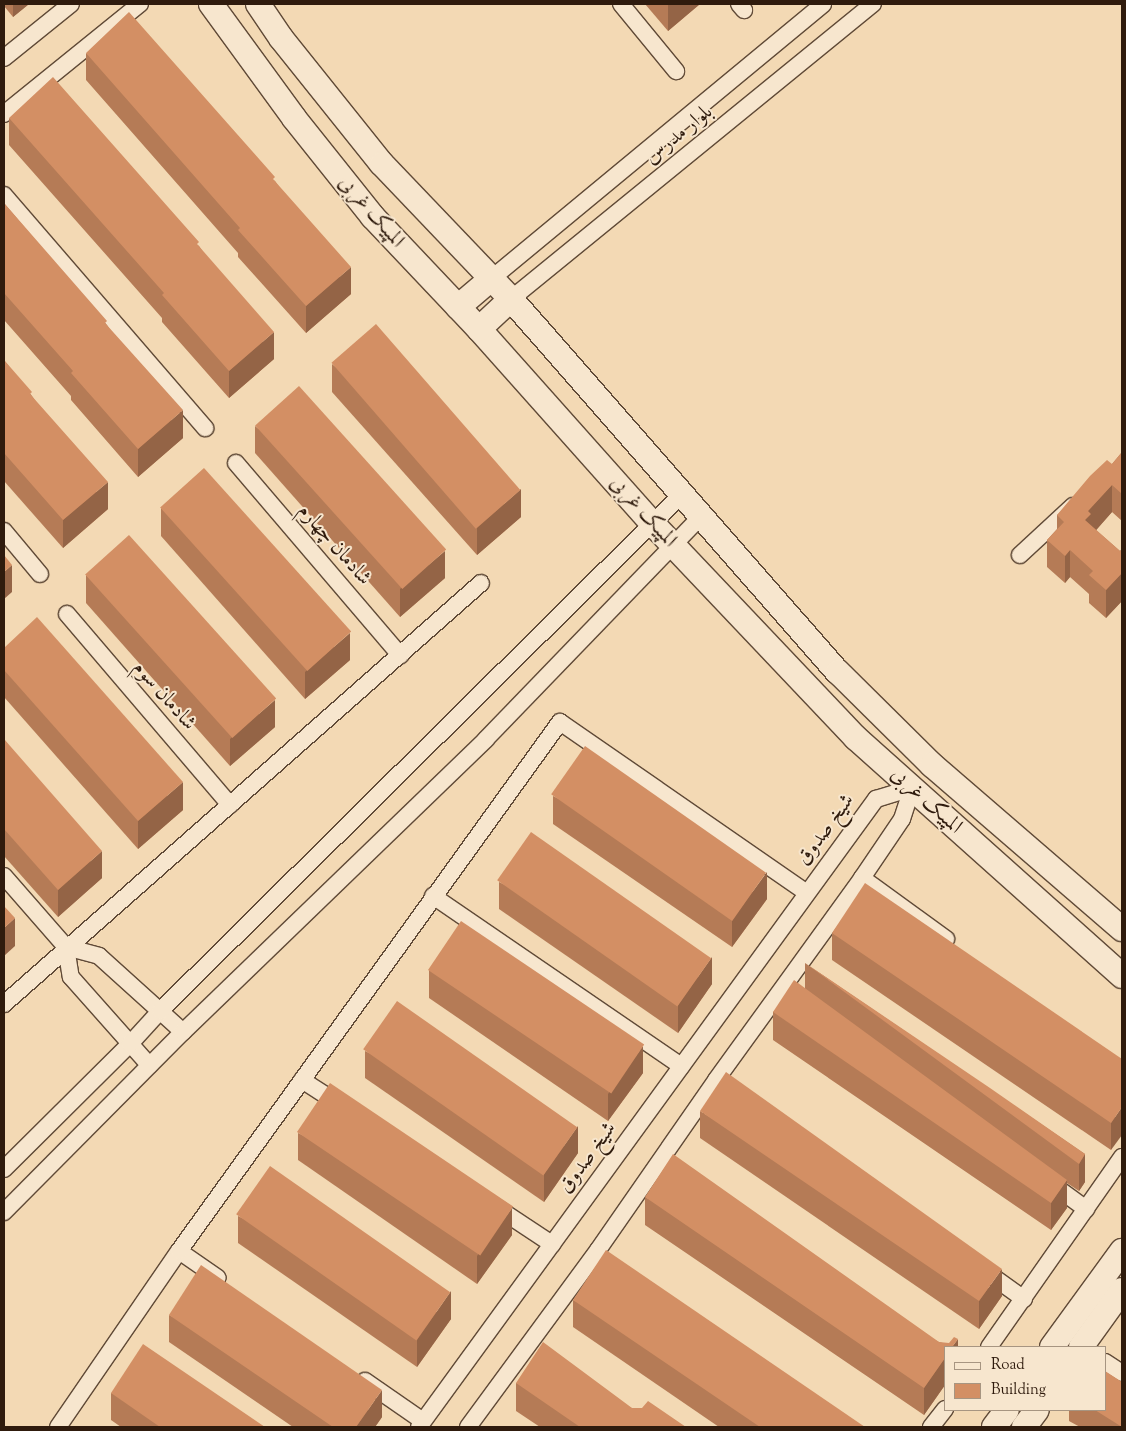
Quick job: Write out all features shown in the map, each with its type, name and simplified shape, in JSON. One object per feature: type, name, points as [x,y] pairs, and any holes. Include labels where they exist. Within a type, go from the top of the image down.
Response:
[{"type":"street","points":[[4,58],[71,4]]},
{"type":"street","points":[[4,114],[140,4]]},
{"type":"street","name":"المپیک غربی","points":[[210,4],[294,118],[373,217],[479,329],[652,523],[856,738],[1122,976]]},
{"type":"street","name":"المپیک غربی","points":[[258,4],[281,38],[382,164],[510,299],[838,672],[932,765],[1122,929]]},
{"type":"street","points":[[621,4],[676,72]]},
{"type":"street","name":"بلوار مدرس","points":[[491,279],[823,4]]},
{"type":"street","name":"بلوار مدرس","points":[[510,299],[873,4]]},
{"type":"street","points":[[4,195],[205,428]]},
{"type":"street","points":[[458,307],[491,279]]},
{"type":"street","points":[[479,329],[510,299]]},
{"type":"street","name":"شادمان چهارم","points":[[236,463],[400,655]]},
{"type":"street","points":[[4,1169],[130,1044],[160,1011],[682,494]]},
{"type":"street","points":[[1020,555],[1086,494]]},
{"type":"street","points":[[4,1212],[149,1065],[486,739],[701,516]]},
{"type":"street","points":[[4,532],[40,574]]},
{"type":"street","points":[[4,1004],[66,947],[481,583]]},
{"type":"street","name":"شادمان سوم","points":[[67,614],[230,805]]},
{"type":"street","points":[[58,1427],[179,1251],[560,722],[808,892]]},
{"type":"street","points":[[468,1427],[598,1250],[716,1080],[862,878],[902,819],[912,788],[932,765]]},
{"type":"street","name":"شیخ صدوق","points":[[421,1424],[876,798],[912,788]]},
{"type":"street","points":[[4,876],[66,947],[71,977],[149,1065]]},
{"type":"street","points":[[862,878],[957,947]]},
{"type":"street","points":[[433,896],[681,1066]]},
{"type":"street","points":[[66,947],[99,956],[183,1032]]},
{"type":"street","points":[[783,987],[799,998]]},
{"type":"street","points":[[302,1080],[352,1112]]},
{"type":"street","points":[[716,1080],[732,1091]]},
{"type":"street","points":[[990,1346],[1122,1157]]},
{"type":"street","points":[[660,1160],[676,1171]]},
{"type":"street","points":[[1038,1174],[1086,1209]]},
{"type":"street","points":[[477,1194],[552,1244]]},
{"type":"street","points":[[598,1250],[613,1262]]},
{"type":"street","points":[[179,1251],[228,1285]]},
{"type":"street","points":[[1053,1346],[1122,1251]]},
{"type":"street","points":[[975,1265],[1024,1299]]},
{"type":"street","points":[[1082,1346],[1122,1290]]},
{"type":"street","points":[[528,1346],[544,1358]]},
{"type":"street","points":[[1106,1363],[1122,1373]]},
{"type":"street","points":[[350,1370],[421,1424]]},
{"type":"street","points":[[931,1427],[944,1410]]},
{"type":"street","points":[[994,1427],[1006,1411]]},
{"type":"street","points":[[1024,1427],[1036,1411]]},
{"type":"building","points":[[129,12],[275,177],[273,179],[351,267],[306,306],[86,53]]},
{"type":"building","points":[[53,77],[199,242],[197,244],[274,332],[229,371],[162,295],[164,293],[9,118]]},
{"type":"building","points":[[4,203],[107,321],[105,323],[183,410],[138,449],[71,373],[73,371],[4,293]]},
{"type":"building","points":[[376,324],[520,490],[476,529],[331,363]]},
{"type":"building","points":[[4,360],[32,392],[30,394],[108,482],[63,520],[4,453]]},
{"type":"building","points":[[299,386],[446,549],[402,589],[255,425]]},
{"type":"building","points":[[1122,452],[1122,494],[1112,485],[1088,511],[1091,514],[1085,520],[1120,551],[1122,549],[1122,573],[1106,590],[1089,575],[1093,571],[1070,550],[1065,556],[1047,540],[1064,522],[1057,515],[1090,476],[1107,460],[1112,464]]},
{"type":"building","points":[[204,468],[351,631],[307,671],[160,507]]},
{"type":"building","points":[[129,535],[276,698],[232,738],[85,574]]},
{"type":"building","points":[[4,555],[12,565],[4,572]]},
{"type":"building","points":[[37,617],[183,782],[138,821],[4,670],[4,648]]},
{"type":"building","points":[[4,739],[102,851],[58,890],[4,829]]},
{"type":"building","points":[[585,746],[766,873],[732,921],[551,794]]},
{"type":"building","points":[[531,832],[711,958],[677,1007],[497,880]]},
{"type":"building","points":[[865,883],[1122,1059],[1122,1107],[1111,1123],[832,933]]},
{"type":"building","points":[[4,906],[15,918],[4,928]]},
{"type":"building","points":[[461,921],[644,1045],[611,1093],[428,970]]},
{"type":"building","points":[[805,963],[1085,1154],[1079,1164]]},
{"type":"building","points":[[794,980],[1067,1180],[1051,1203],[773,1012]]},
{"type":"building","points":[[397,1001],[577,1127],[543,1176],[363,1049]]},
{"type":"building","points":[[726,1072],[1002,1269],[979,1301],[700,1111]]},
{"type":"building","points":[[330,1083],[513,1207],[480,1255],[297,1132]]},
{"type":"building","points":[[673,1154],[939,1342],[949,1343],[954,1337],[958,1339],[953,1346],[944,1346],[944,1359],[924,1388],[645,1197]]},
{"type":"building","points":[[270,1166],[450,1292],[416,1341],[236,1214]]},
{"type":"building","points":[[606,1250],[865,1427],[760,1427],[573,1300]]},
{"type":"building","points":[[201,1265],[382,1390],[356,1427],[333,1427],[169,1315]]},
{"type":"building","points":[[543,1342],[632,1408],[642,1408],[648,1401],[686,1427],[580,1427],[516,1383]]},
{"type":"building","points":[[143,1344],[265,1427],[160,1427],[111,1393]]},
{"type":"building","points":[[1106,1372],[1122,1382],[1122,1427],[1097,1411],[1106,1411]]}]
